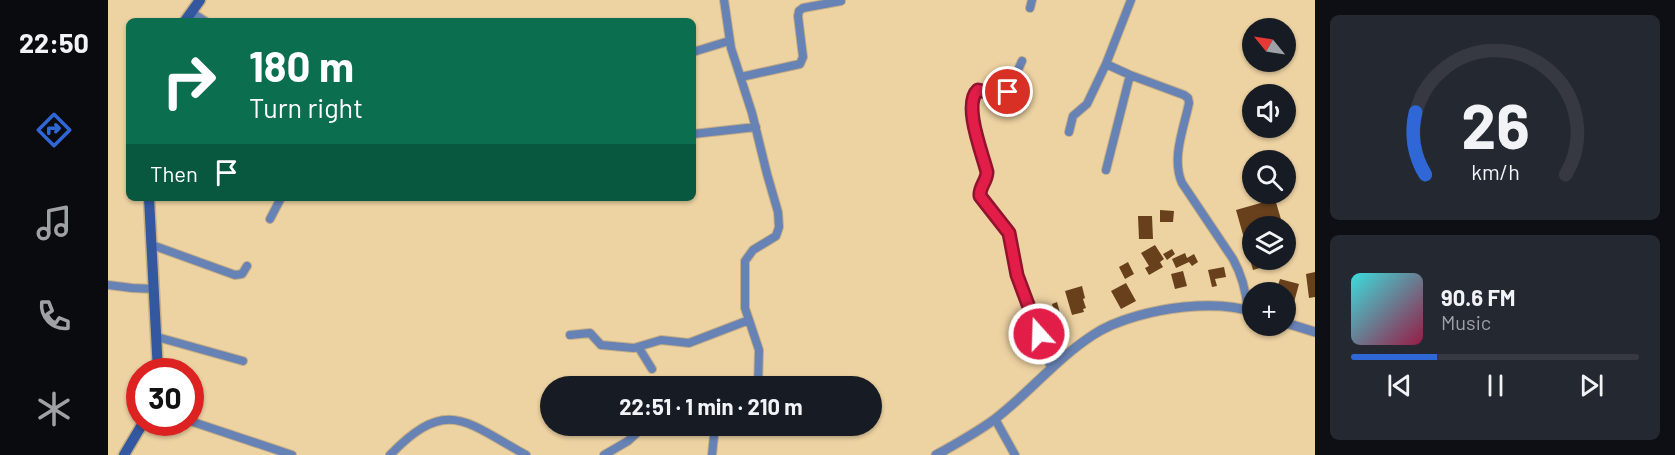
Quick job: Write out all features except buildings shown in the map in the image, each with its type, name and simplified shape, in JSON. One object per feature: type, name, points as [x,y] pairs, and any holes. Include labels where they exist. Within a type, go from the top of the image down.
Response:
[{"type":"main road","points":[[188,17],[200,0]]},
{"type":"main road","points":[[149,201],[158,358]]},
{"type":"main road","points":[[124,455],[135,436]]},
{"type":"street","points":[[724,0],[729,41],[756,127],[780,220],[776,236],[753,250],[745,261],[745,303],[759,350],[759,376]]},
{"type":"street","points":[[1069,132],[1071,120],[1087,104],[1106,64],[1131,0]]},
{"type":"street","points":[[741,77],[800,64],[803,57],[799,11],[803,8],[841,1]]},
{"type":"street","points":[[696,51],[729,41]]},
{"type":"street","points":[[1022,61],[1005,95],[978,90],[974,95],[976,140],[987,172],[979,193],[981,199],[1009,233],[1017,275],[1051,368]]},
{"type":"street","points":[[1106,64],[1188,98],[1178,159],[1179,174],[1182,183],[1233,259],[1243,282]]},
{"type":"street","points":[[1106,170],[1130,75]]},
{"type":"street","points":[[696,134],[756,127]]},
{"type":"street","points":[[270,219],[279,201]]},
{"type":"street","points":[[152,245],[235,275],[242,274],[247,266]]},
{"type":"street","points":[[108,285],[154,289]]},
{"type":"street","points":[[936,455],[995,419],[1051,368],[1095,334],[1153,311],[1213,306],[1242,310]]},
{"type":"street","points":[[570,335],[590,333],[601,345],[639,348],[661,340],[688,343],[749,320]]},
{"type":"street","points":[[1296,326],[1315,332]]},
{"type":"street","points":[[157,337],[243,361]]},
{"type":"street","points":[[639,348],[652,369]]},
{"type":"street","points":[[995,419],[1015,455]]},
{"type":"street","points":[[390,455],[419,430],[436,422],[450,420],[464,421],[477,426],[526,455]]},
{"type":"street","points":[[204,427],[291,455]]},
{"type":"street","points":[[604,455],[633,436]]},
{"type":"street","points":[[711,455],[714,436]]},
{"type":"route","points":[[1008,92],[1003,96],[978,90],[974,95],[976,140],[987,172],[980,196],[1009,233],[1017,275],[1039,334]]}]
